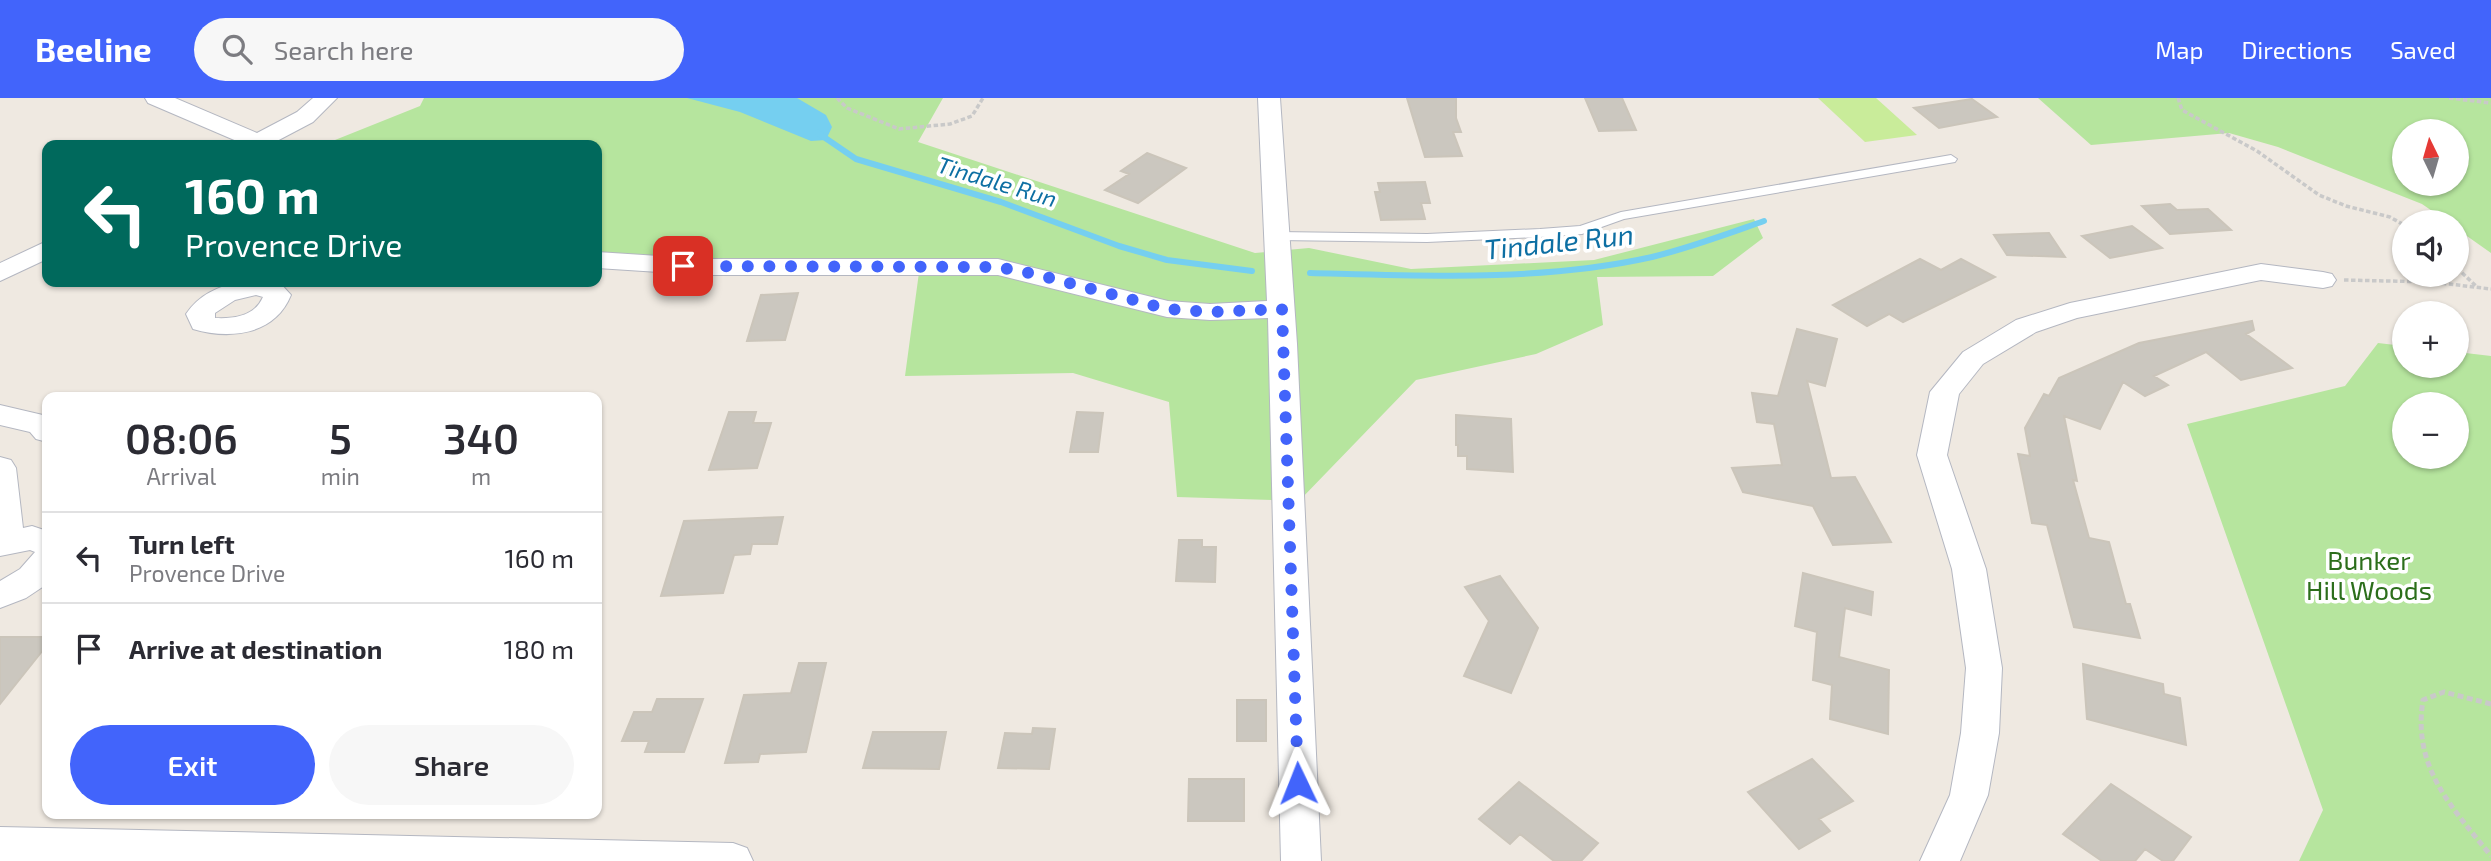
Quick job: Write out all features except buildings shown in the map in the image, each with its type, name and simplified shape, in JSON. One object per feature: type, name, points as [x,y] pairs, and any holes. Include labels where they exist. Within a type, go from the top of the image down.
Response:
[{"type":"street","points":[[156,98],[244,140]]},
{"type":"street","points":[[253,140],[305,117],[326,98]]},
{"type":"street","points":[[1269,98],[1282,309],[1301,861]]},
{"type":"street","points":[[0,252],[42,231]]},
{"type":"street","points":[[0,273],[42,252]]},
{"type":"street","points":[[602,260],[705,267],[998,267],[1039,275],[1167,309],[1210,312],[1282,309]]},
{"type":"street","points":[[1940,861],[1969,795],[1980,733],[1984,668],[1969,569],[1932,455],[1945,392],[1972,358],[2026,326],[2070,310],[2261,272],[2323,281]]},
{"type":"street","points":[[0,415],[42,426]]},
{"type":"street","points":[[0,468],[4,542],[32,538],[42,542]]},
{"type":"street","points":[[0,595],[18,588],[42,570]]},
{"type":"street","points":[[0,845],[733,861]]},
{"type":"lane","points":[[1277,236],[1427,238],[1582,230],[1621,216],[1951,159]]},
{"type":"path","points":[[837,98],[847,108],[899,129],[950,124],[972,116],[983,98]]},
{"type":"path","points":[[2178,98],[2182,110],[2224,130],[2319,195],[2346,206],[2392,218]]},
{"type":"path","points":[[2449,98],[2491,103]]},
{"type":"path","points":[[2469,279],[2478,288]]},
{"type":"path","points":[[2323,281],[2432,282],[2491,289]]},
{"type":"path","points":[[2491,704],[2444,692],[2423,700],[2418,716],[2420,747],[2436,785],[2491,856]]},
{"type":"green space","points":[[424,98],[943,98],[918,142],[1255,253],[1309,248],[1411,269],[1594,260],[1754,219],[1763,238],[1713,276],[1597,277],[1603,325],[1536,354],[1416,380],[1299,501],[1177,497],[1169,402],[1073,373],[905,376],[920,265],[602,257],[602,140],[335,140],[420,106]]},
{"type":"green space","points":[[1818,98],[1876,98],[1917,135],[1865,142]]},
{"type":"green space","points":[[2038,98],[2491,98],[2491,253],[2469,237],[2469,210],[2431,210],[2402,196],[2469,196],[2469,119],[2392,119],[2392,192],[2278,147],[2229,133],[2091,145]]},
{"type":"green space","name":"Bunker Hill Woods","points":[[2378,343],[2392,345],[2392,378],[2469,378],[2469,353],[2491,356],[2491,861],[2299,861],[2323,810],[2187,424],[2345,386]]},
{"type":"water","points":[[687,98],[797,98],[826,115],[832,127],[826,140],[811,141],[740,112]]},
{"type":"waterway","name":"Tindale Run","points":[[818,133],[856,159],[1001,202],[1119,246],[1167,260],[1252,271]]},
{"type":"waterway","name":"Tindale Run","points":[[1310,273],[1481,276],[1567,270],[1652,257],[1764,221]]},
{"type":"route","points":[[683,266],[998,267],[1039,275],[1167,309],[1210,312],[1282,309],[1298,783]]}]
